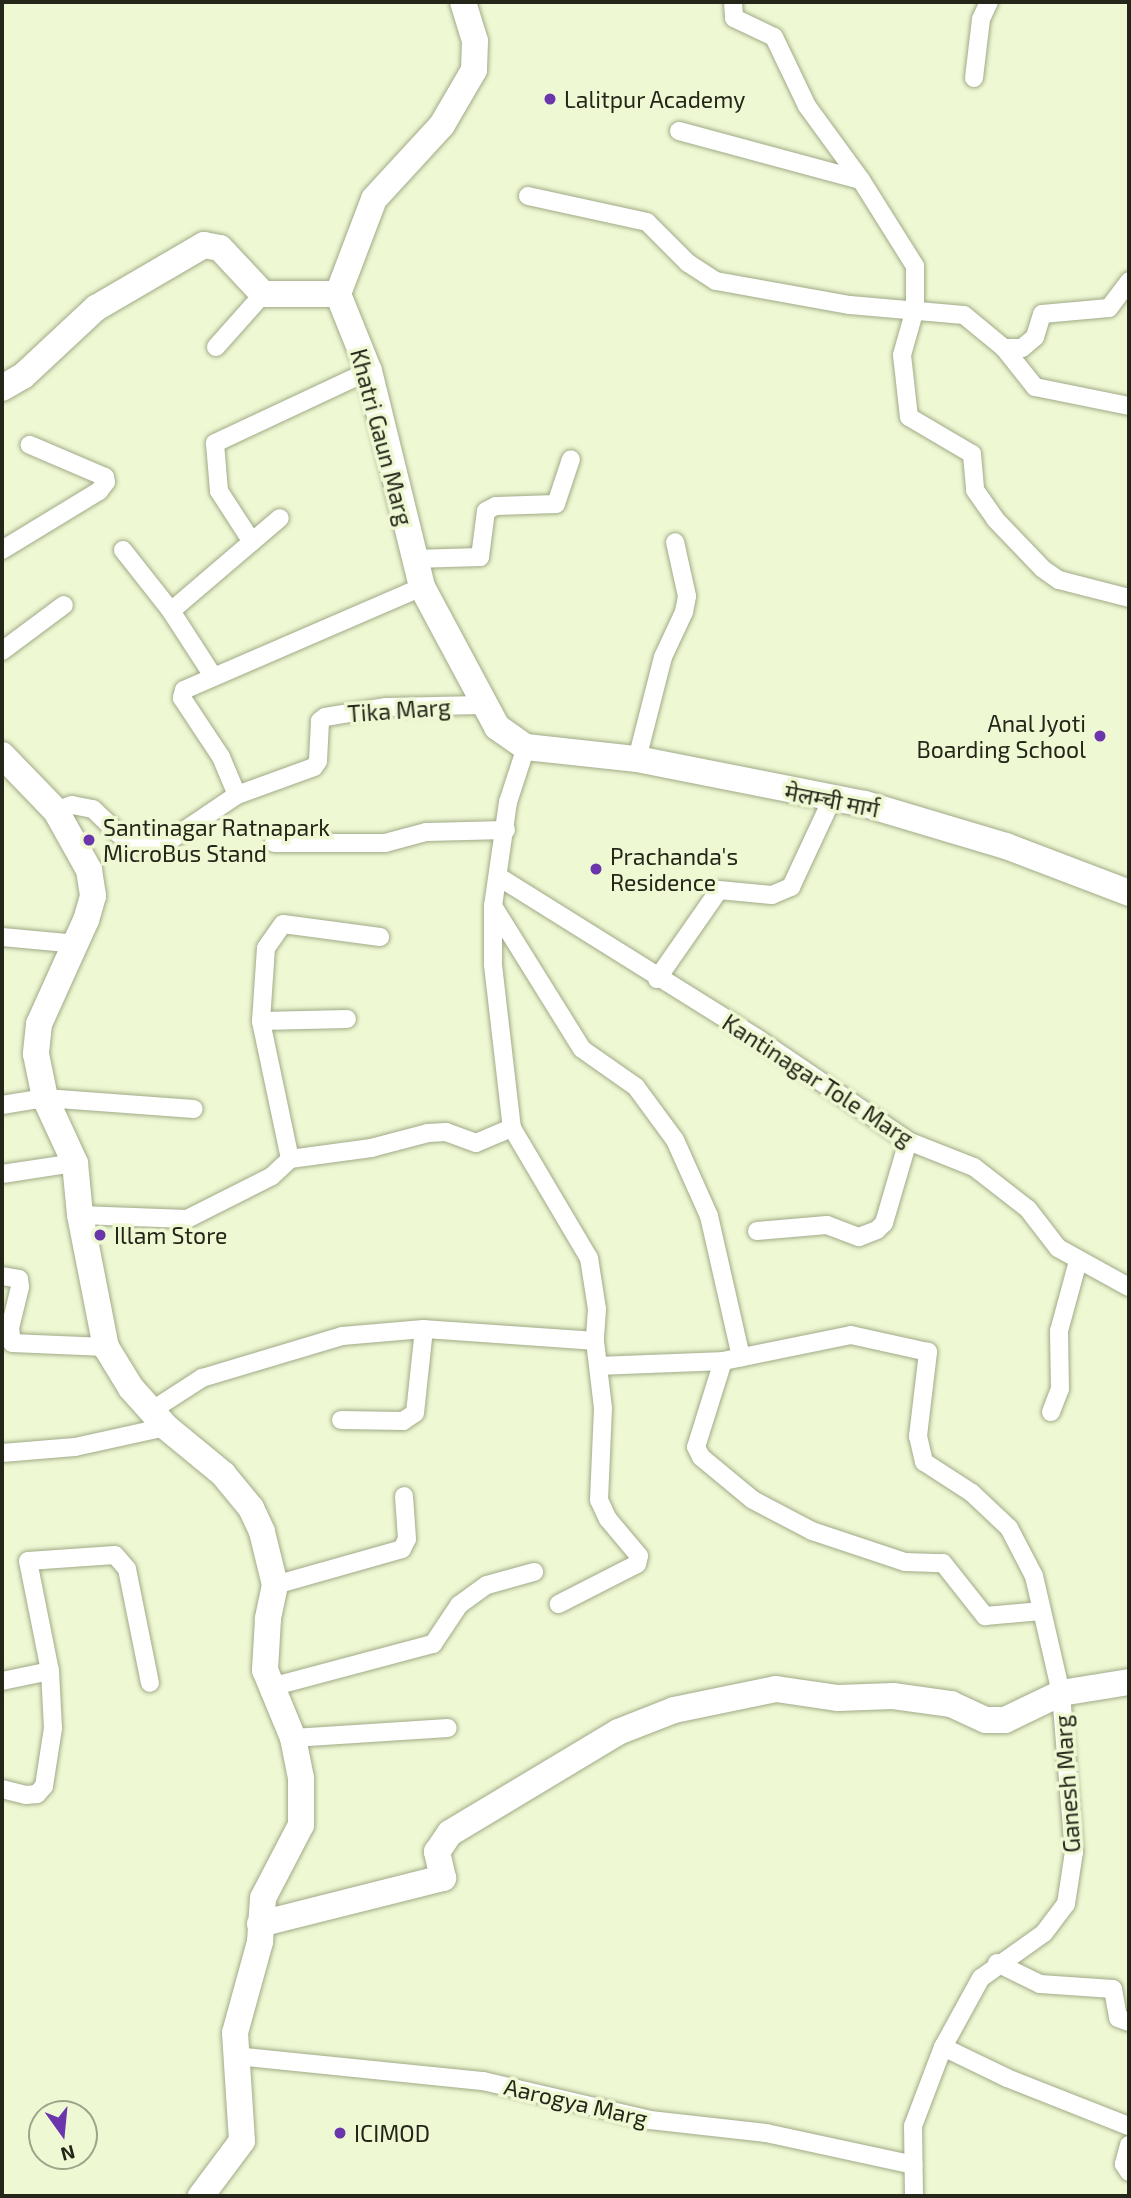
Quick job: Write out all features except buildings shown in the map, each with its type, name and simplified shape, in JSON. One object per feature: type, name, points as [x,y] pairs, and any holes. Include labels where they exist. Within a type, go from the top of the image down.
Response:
[{"type":"main road","points":[[2,388],[23,376],[96,308],[204,245],[220,248],[263,294],[338,294],[374,199],[442,125],[474,70],[475,41],[464,3]]},
{"type":"main road","name":"Khatri Gaun Marg","points":[[338,294],[369,371],[422,587],[497,727],[526,747]]},
{"type":"main road","name":"मेलम्ची मार्ग","points":[[526,747],[636,759],[833,797],[946,826],[1129,893]]},
{"type":"main road","points":[[2,755],[56,811],[89,870],[93,896],[78,944],[39,1024],[36,1054],[46,1098],[75,1163],[80,1215],[106,1347],[131,1388],[159,1419],[223,1474],[251,1508],[262,1532],[275,1585],[265,1670],[293,1738],[301,1778],[301,1825],[263,1898],[260,1942],[236,2033],[242,2141],[201,2196]]},
{"type":"main road","points":[[260,1924],[443,1878],[437,1852],[450,1833],[618,1732],[674,1710],[776,1689],[838,1698],[893,1696],[951,1704],[986,1720],[1005,1720],[1061,1693],[1129,1682]]},
{"type":"street","points":[[733,2],[734,18],[774,37],[807,106],[861,180],[915,266],[915,309],[902,355],[909,417],[971,454],[975,490],[995,519],[1043,569],[1059,580],[1129,598]]},
{"type":"street","points":[[974,78],[981,19],[989,2]]},
{"type":"street","points":[[679,131],[861,180]]},
{"type":"street","points":[[528,196],[647,222],[688,263],[716,281],[837,303],[964,315],[1004,348],[1035,387],[1129,406]]},
{"type":"street","points":[[1004,348],[1022,348],[1035,337],[1042,313],[1101,312],[1109,308],[1129,281]]},
{"type":"street","points":[[216,347],[263,294]]},
{"type":"street","points":[[252,542],[219,491],[215,443],[369,371]]},
{"type":"street","points":[[2,550],[99,491],[106,482],[105,477],[30,445]]},
{"type":"street","points":[[414,559],[480,556],[486,511],[496,506],[556,504],[571,459]]},
{"type":"street","points":[[172,611],[280,518]]},
{"type":"street","points":[[636,759],[663,657],[684,612],[687,596],[676,542]]},
{"type":"street","points":[[123,550],[172,611],[213,676]]},
{"type":"street","points":[[237,795],[221,757],[182,698],[184,690],[422,587]]},
{"type":"street","points":[[2,651],[64,605]]},
{"type":"street","name":"Tika Marg","points":[[56,811],[72,805],[93,809],[119,834],[147,848],[166,843],[237,795],[314,767],[320,721],[325,717],[386,706],[484,705]]},
{"type":"street","points":[[526,747],[508,802],[493,906],[493,965],[512,1128],[589,1258],[597,1309],[595,1341],[600,1366],[599,1500],[639,1556],[637,1564],[559,1604]]},
{"type":"street","points":[[657,979],[719,890],[772,895],[791,887],[833,797]]},
{"type":"street","points":[[274,843],[386,843],[426,832],[506,830]]},
{"type":"street","name":"Kantinagar Tole Marg","points":[[499,877],[657,979],[761,1041],[908,1141],[975,1167],[1028,1209],[1058,1248],[1129,1287]]},
{"type":"street","points":[[493,906],[582,1048],[636,1087],[675,1140],[709,1216],[732,1359],[696,1447],[701,1457],[753,1500],[813,1531],[905,1562],[943,1563],[985,1616],[1042,1611]]},
{"type":"street","points":[[289,1159],[261,1021],[266,947],[283,924],[380,937]]},
{"type":"street","points":[[2,937],[78,944]]},
{"type":"street","points":[[261,1021],[347,1019]]},
{"type":"street","points":[[2,1105],[46,1098],[194,1109]]},
{"type":"street","points":[[80,1215],[187,1219],[272,1176],[289,1159],[370,1148],[428,1133],[446,1132],[476,1143],[512,1128]]},
{"type":"street","points":[[757,1231],[827,1225],[859,1237],[877,1230],[884,1223],[908,1141]]},
{"type":"street","points":[[2,1174],[75,1163]]},
{"type":"street","points":[[1051,1412],[1060,1389],[1059,1331],[1078,1261]]},
{"type":"street","points":[[2,1276],[19,1279],[20,1287],[10,1328],[12,1343],[106,1347]]},
{"type":"street","points":[[2,1453],[75,1447],[159,1419],[202,1378],[342,1336],[424,1329],[595,1341]]},
{"type":"street","points":[[341,1420],[403,1421],[415,1413],[424,1329]]},
{"type":"street","name":"Ganesh Marg","points":[[732,1359],[851,1335],[920,1347],[928,1352],[918,1436],[924,1462],[972,1493],[1009,1528],[1034,1576],[1061,1693],[1074,1852],[1066,1904],[1044,1933],[997,1963],[981,1979],[943,2047],[917,2108],[914,2196]]},
{"type":"street","points":[[600,1366],[732,1359]]},
{"type":"street","points":[[275,1585],[401,1549],[407,1539],[404,1496]]},
{"type":"street","points":[[2,1789],[26,1795],[37,1794],[44,1786],[52,1728],[50,1671],[28,1561],[115,1555],[127,1569],[150,1682]]},
{"type":"street","points":[[271,1687],[433,1644],[468,1598],[487,1585],[534,1573]]},
{"type":"street","points":[[2,1681],[50,1671]]},
{"type":"street","points":[[293,1738],[448,1728]]},
{"type":"street","points":[[997,1963],[1041,1984],[1113,1989],[1118,2018],[1129,2022]]},
{"type":"street","points":[[943,2047],[1007,2078],[1129,2126]]},
{"type":"street","name":"Aarogya Marg","points":[[236,2056],[483,2081],[650,2120],[766,2133],[914,2165]]},
{"type":"street","points":[[1129,2145],[1124,2164],[1129,2172]]},
{"type":"place","name":"Lalitpur Academy","points":[[550,99]]},
{"type":"place","name":"Anal Jyoti Boarding School","points":[[1100,736]]},
{"type":"place","name":"Santinagar Ratnapark MicroBus Stand","points":[[89,840]]},
{"type":"place","name":"Prachanda's Residence","points":[[596,869]]},
{"type":"place","name":"Illam Store","points":[[100,1235]]},
{"type":"place","name":"ICIMOD","points":[[340,2133]]}]
